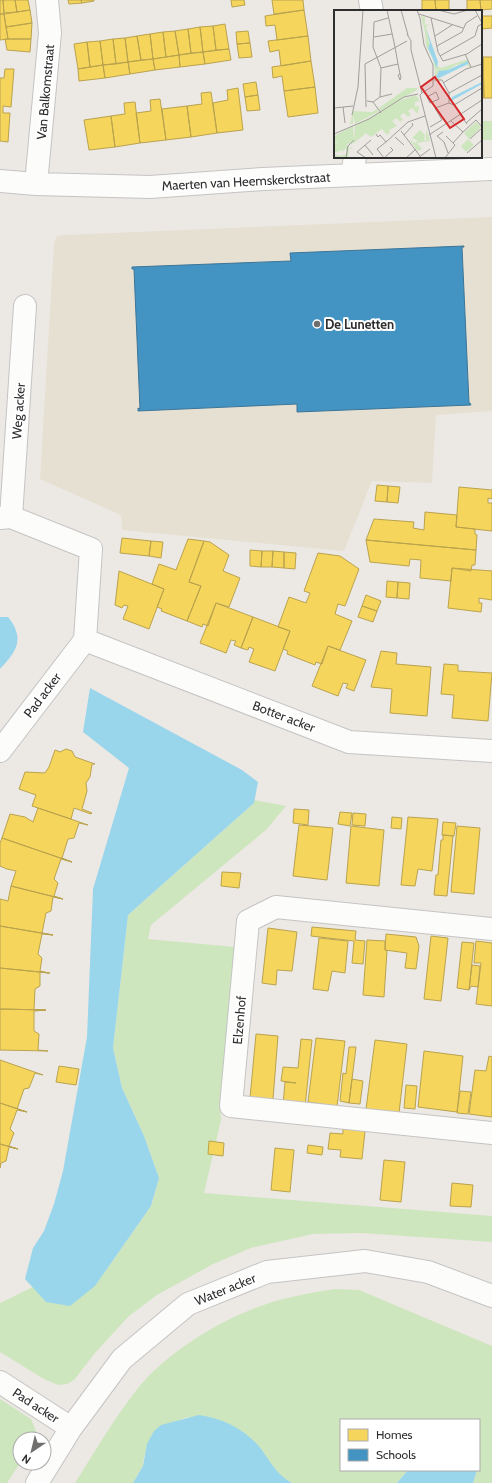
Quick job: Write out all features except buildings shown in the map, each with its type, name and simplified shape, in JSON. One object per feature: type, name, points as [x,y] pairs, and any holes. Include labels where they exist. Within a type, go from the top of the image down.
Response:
[{"type":"street","name":"Van Balkomstraat","points":[[36,184],[50,33],[48,0]]},
{"type":"street","points":[[370,0],[372,10]]},
{"type":"street","name":"Maerten van Heemskerckstraat","points":[[0,181],[36,184],[150,187],[263,178],[354,166],[492,169]]},
{"type":"street","name":"Weg acker","points":[[25,306],[6,518],[92,549],[85,640]]},
{"type":"street","name":"Pad acker","points":[[0,751],[85,640]]},
{"type":"street","name":"Botter acker","points":[[85,640],[349,742],[492,751]]},
{"type":"street","name":"Elzenhof","points":[[492,929],[276,907],[248,921],[231,1106],[492,1133]]},
{"type":"street","name":"Water acker","points":[[37,1483],[71,1428],[122,1359],[188,1304],[267,1272],[365,1261],[428,1272],[492,1296]]},
{"type":"street","name":"Pad acker","points":[[0,1382],[71,1428]]},
{"type":"shaded area","points":[[492,217],[492,411],[436,415],[432,483],[372,481],[344,551],[122,530],[121,515],[40,479],[54,244],[57,236]]},
{"type":"green space","points":[[482,121],[492,121],[492,140],[482,140]]},
{"type":"green space","points":[[254,800],[286,806],[266,830],[151,925],[148,939],[235,947],[220,1097],[221,1120],[204,1193],[492,1216],[492,1242],[362,1233],[313,1234],[251,1248],[213,1264],[157,1295],[129,1316],[95,1353],[74,1380],[67,1384],[58,1385],[44,1379],[0,1352],[0,1303],[33,1287],[46,1302],[95,1286],[151,1206],[159,1178],[144,1136],[122,1088],[113,1048],[128,915],[254,803]]},
{"type":"green space","points":[[335,1289],[359,1290],[492,1346],[492,1483],[473,1483],[477,1471],[480,1471],[480,1419],[340,1419],[340,1471],[407,1471],[397,1483],[292,1483],[283,1478],[274,1468],[188,1417],[179,1420],[144,1456],[143,1466],[133,1483],[75,1483],[111,1425],[135,1392],[160,1365],[192,1341],[244,1312],[270,1303]]},
{"type":"green space","points":[[0,1399],[31,1419],[36,1431],[12,1431],[12,1471],[15,1471],[7,1483],[0,1483]]},
{"type":"water","points":[[0,617],[8,617],[13,624],[15,627],[17,642],[14,652],[0,669]]},
{"type":"water","points":[[90,688],[242,770],[258,782],[254,803],[128,915],[113,1048],[122,1088],[144,1136],[159,1178],[151,1206],[95,1286],[70,1306],[46,1302],[25,1279],[33,1248],[44,1231],[54,1204],[63,1171],[87,1037],[93,889],[129,768],[83,732]]},
{"type":"water","points":[[199,1415],[223,1421],[245,1433],[257,1444],[281,1475],[292,1483],[133,1483],[143,1466],[147,1444],[154,1431],[161,1425]]},
{"type":"water","points":[[407,1471],[477,1471],[473,1483],[397,1483]]},
{"type":"place","name":"De Lunetten","points":[[317,324]]}]
